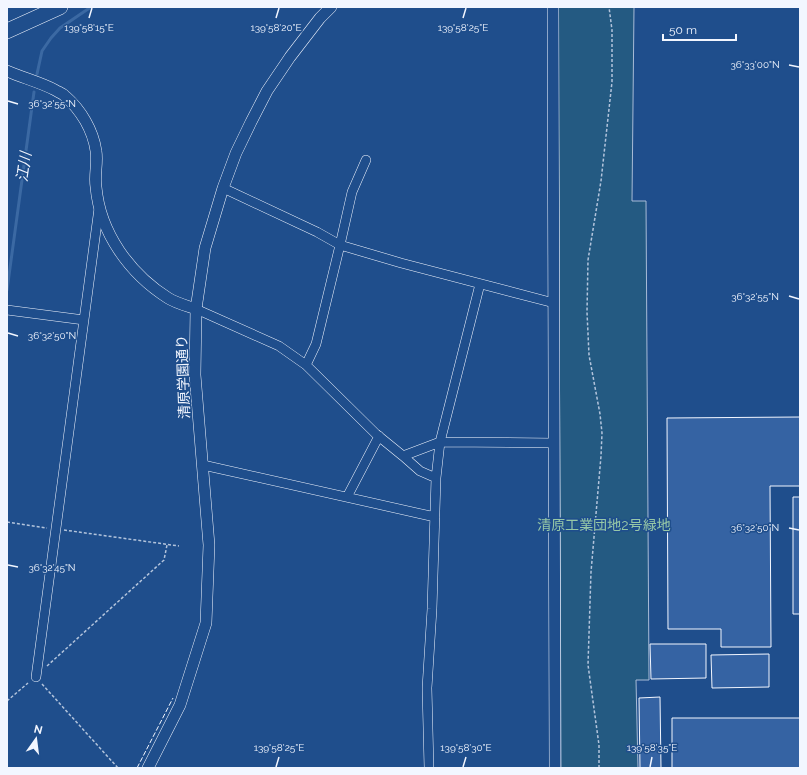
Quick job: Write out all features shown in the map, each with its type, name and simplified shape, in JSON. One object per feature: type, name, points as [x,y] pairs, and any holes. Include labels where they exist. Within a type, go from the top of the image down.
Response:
[{"type":"highway","points":[[7,31],[60,7]]},
{"type":"street","name":"清原学園通り","points":[[148,768],[180,705],[206,623],[209,545],[196,375],[196,309],[205,248],[223,188],[236,153],[267,91],[290,57],[330,7]]},
{"type":"street","points":[[553,7],[555,768]]},
{"type":"street","points":[[7,71],[44,84],[64,95],[79,110],[90,129],[96,151],[96,186],[99,208],[106,227],[117,248],[130,266],[148,284],[169,298],[279,346],[306,365],[379,436],[402,456],[420,471],[436,478]]},
{"type":"street","points":[[306,365],[316,344],[352,192],[366,160]]},
{"type":"street","points":[[223,188],[317,232],[340,245],[401,263],[554,303]]},
{"type":"street","points":[[36,677],[99,208]]},
{"type":"street","points":[[429,768],[427,688],[432,609],[436,478],[440,442],[480,284]]},
{"type":"street","points":[[7,310],[84,320]]},
{"type":"street","points":[[347,497],[379,436]]},
{"type":"street","points":[[402,456],[440,442],[554,443]]},
{"type":"street","points":[[203,466],[435,517]]},
{"type":"path","points":[[599,768],[598,745],[588,666],[591,572],[602,433],[589,355],[587,312],[588,260],[601,181],[612,82],[612,30],[608,7]]},
{"type":"path","points":[[7,522],[179,546]]},
{"type":"path","points":[[7,702],[164,560],[167,544]]},
{"type":"path","points":[[36,677],[118,768]]},
{"type":"green space","name":"清原工業団地2号緑地","points":[[558,7],[634,7],[632,201],[646,201],[649,680],[636,680],[638,768],[561,768]]},
{"type":"building","points":[[800,417],[800,486],[770,486],[771,647],[721,647],[721,629],[668,629],[667,418]]},
{"type":"building","points":[[793,497],[800,497],[800,614],[793,614]]},
{"type":"building","points":[[650,644],[706,644],[706,678],[651,679]]},
{"type":"building","points":[[769,654],[769,687],[712,688],[711,655]]},
{"type":"building","points":[[660,697],[661,768],[640,768],[639,698]]},
{"type":"building","points":[[672,718],[800,718],[800,768],[672,768]]},
{"type":"waterway","name":"江川","points":[[37,74],[42,51],[51,38],[60,28],[91,7]]},
{"type":"waterway","name":"江川","points":[[7,290],[34,92]]},
{"type":"fence","points":[[137,768],[173,698]]}]
